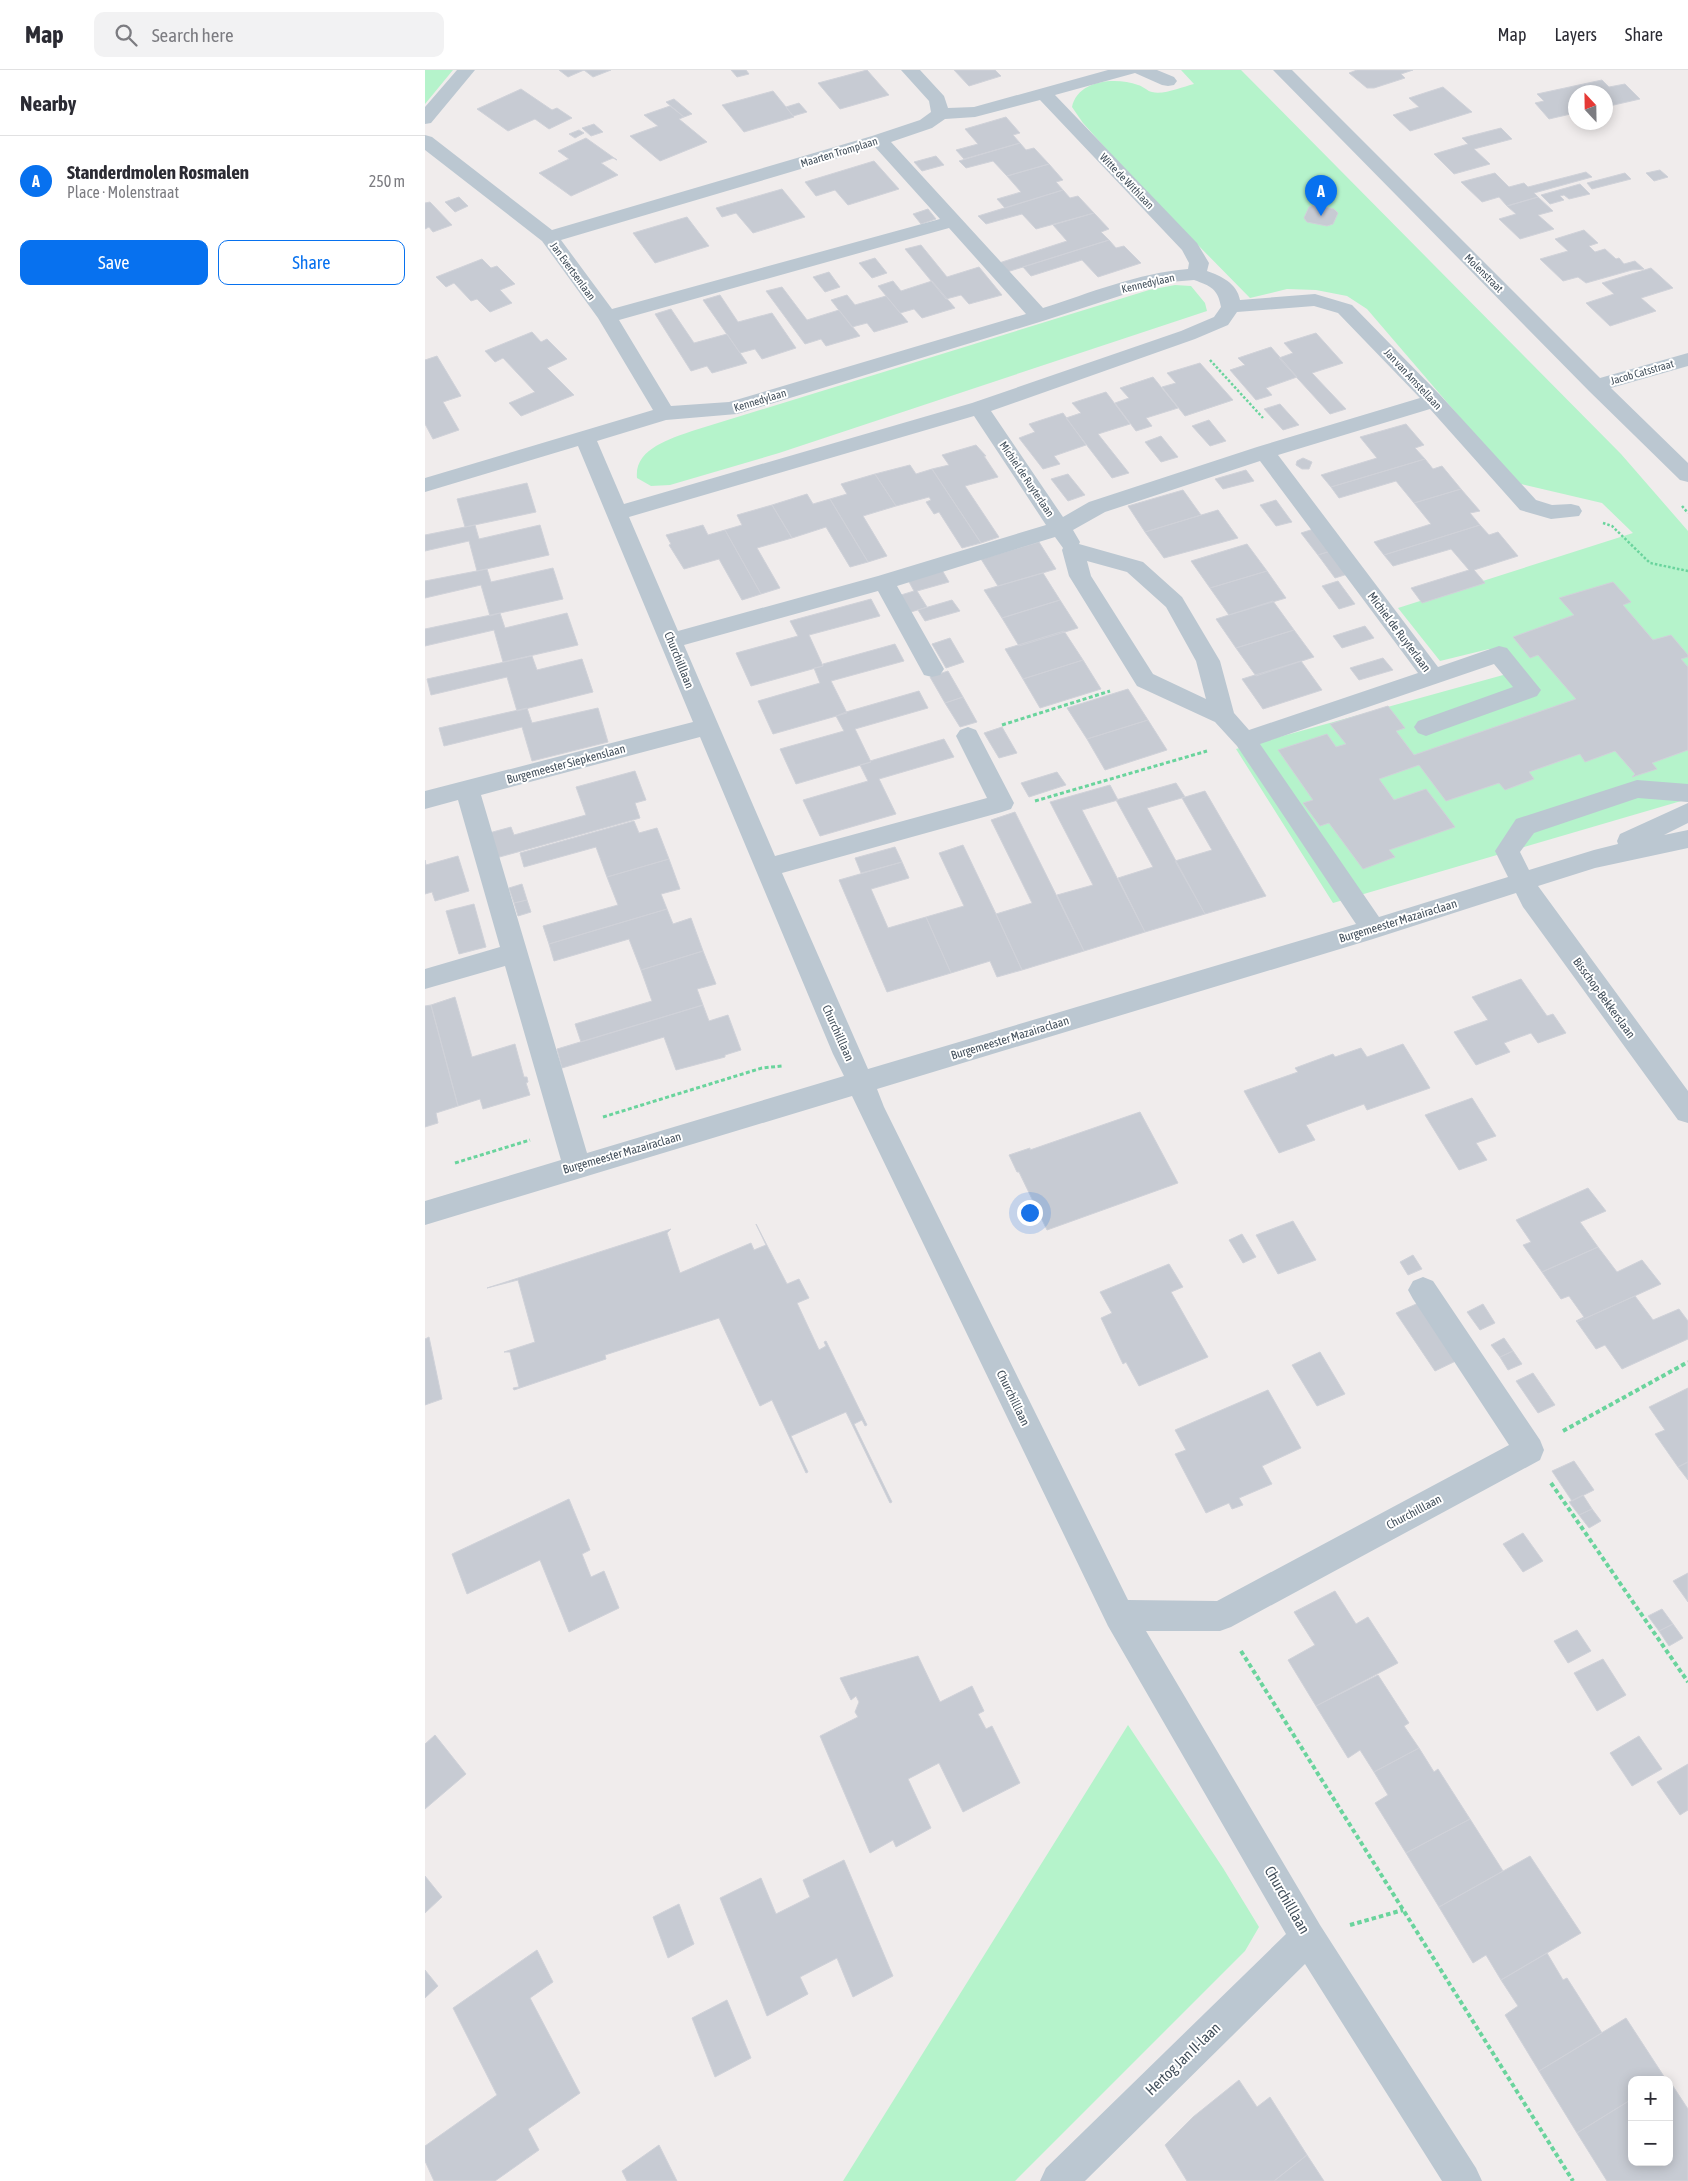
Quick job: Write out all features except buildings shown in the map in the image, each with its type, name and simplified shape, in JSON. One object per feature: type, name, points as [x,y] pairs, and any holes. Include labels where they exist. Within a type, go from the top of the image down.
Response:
[{"type":"street","points":[[425,119],[466,70]]},
{"type":"street","points":[[911,70],[939,100],[940,114]]},
{"type":"street","name":"Maarten Tromplaan","points":[[549,237],[879,140],[926,124],[940,114],[975,112],[1128,70]]},
{"type":"street","points":[[1141,70],[1169,81]]},
{"type":"street","name":"Molenstraat","points":[[1282,70],[1595,386],[1688,475]]},
{"type":"street","name":"Witte de Withlaan","points":[[1043,93],[1190,246],[1199,262],[1196,274]]},
{"type":"street","points":[[879,140],[1039,316]]},
{"type":"street","name":"Jan Evertsenlaan","points":[[425,141],[549,237],[607,317],[665,413]]},
{"type":"street","points":[[607,317],[953,221]]},
{"type":"street","name":"Kennedylaan","points":[[425,485],[665,413],[730,409],[1039,316],[1134,285],[1170,276],[1196,274],[1216,281],[1229,294],[1231,308]]},
{"type":"street","name":"Jan van Amstellaan","points":[[1231,308],[1315,300],[1345,309],[1434,401],[1528,505],[1551,512],[1571,512]]},
{"type":"street","points":[[617,513],[979,408],[1188,335],[1221,321],[1231,308]]},
{"type":"street","name":"Jacob Catsstraat","points":[[1595,386],[1688,358]]},
{"type":"street","points":[[671,642],[883,582],[1059,528],[1097,507],[1287,445],[1434,401]]},
{"type":"street","name":"Michiel de Ruyterlaan","points":[[979,408],[1073,550],[1080,576],[1145,680]]},
{"type":"street","name":"Churchilllaan","points":[[585,438],[845,1054],[861,1083],[870,1107],[1119,1615],[1308,1937],[1463,2181]]},
{"type":"street","name":"Michiel de Ruyterlaan","points":[[1245,740],[1433,677],[1265,452]]},
{"type":"street","points":[[1073,550],[1135,566],[1174,602],[1208,661],[1223,716]]},
{"type":"street","points":[[883,582],[932,669]]},
{"type":"street","points":[[1426,726],[1529,690],[1499,654],[1433,677]]},
{"type":"street","points":[[1145,680],[1223,716],[1245,740],[1373,929]]},
{"type":"street","name":"Burgemeester Siepkenslaan","points":[[425,800],[706,727]]},
{"type":"street","points":[[767,868],[1002,803],[968,736]]},
{"type":"street","name":"Bisschop-Bekkerslaan","points":[[1688,793],[1637,788],[1525,826],[1507,851],[1532,900],[1688,1112]]},
{"type":"street","points":[[467,790],[577,1166]]},
{"type":"street","name":"Burgemeester Mazairaclaan","points":[[1594,859],[1688,812]]},
{"type":"street","name":"Burgemeester Mazairaclaan","points":[[425,1213],[1373,929],[1594,859],[1688,839]]},
{"type":"street","points":[[425,979],[515,953]]},
{"type":"street","points":[[1423,1290],[1529,1450]]},
{"type":"street","name":"Churchilllaan","points":[[1119,1615],[1220,1616],[1529,1450]]},
{"type":"street","name":"Hertog Jan II-laan","points":[[1059,2181],[1308,1937]]},
{"type":"path","points":[[1188,335],[1287,445]]},
{"type":"path","points":[[1571,512],[1612,526],[1650,563],[1688,571]]},
{"type":"path","points":[[968,736],[1145,680]]},
{"type":"path","points":[[1002,803],[1031,802],[1245,740]]},
{"type":"path","points":[[1688,1362],[1529,1450],[1688,1682]]},
{"type":"path","points":[[1220,1616],[1573,2181]]},
{"type":"path","points":[[1308,1937],[1403,1910]]},
{"type":"green space","points":[[425,70],[453,70],[425,104]]},
{"type":"green space","points":[[1181,70],[1241,70],[1621,454],[1688,531],[1688,799],[1333,903],[1236,749],[1514,672],[1489,649],[1440,661],[1398,608],[1633,533],[1602,503],[1521,484],[1481,442],[1367,309],[1347,296],[1316,290],[1287,289],[1250,298],[1135,181],[1083,123],[1072,107],[1076,98],[1089,86],[1109,81],[1129,83],[1157,93],[1194,84]]},
{"type":"green space","points":[[1175,285],[1191,286],[1205,303],[1207,311],[779,453],[670,485],[651,486],[637,478],[641,460],[647,452],[683,434],[1149,290]]},
{"type":"green space","points":[[1128,1725],[1223,1868],[1259,1927],[1245,1951],[1015,2181],[843,2181]]},
{"type":"place","name":"Standerdmolen Rosmalen","points":[[1321,216]]}]
